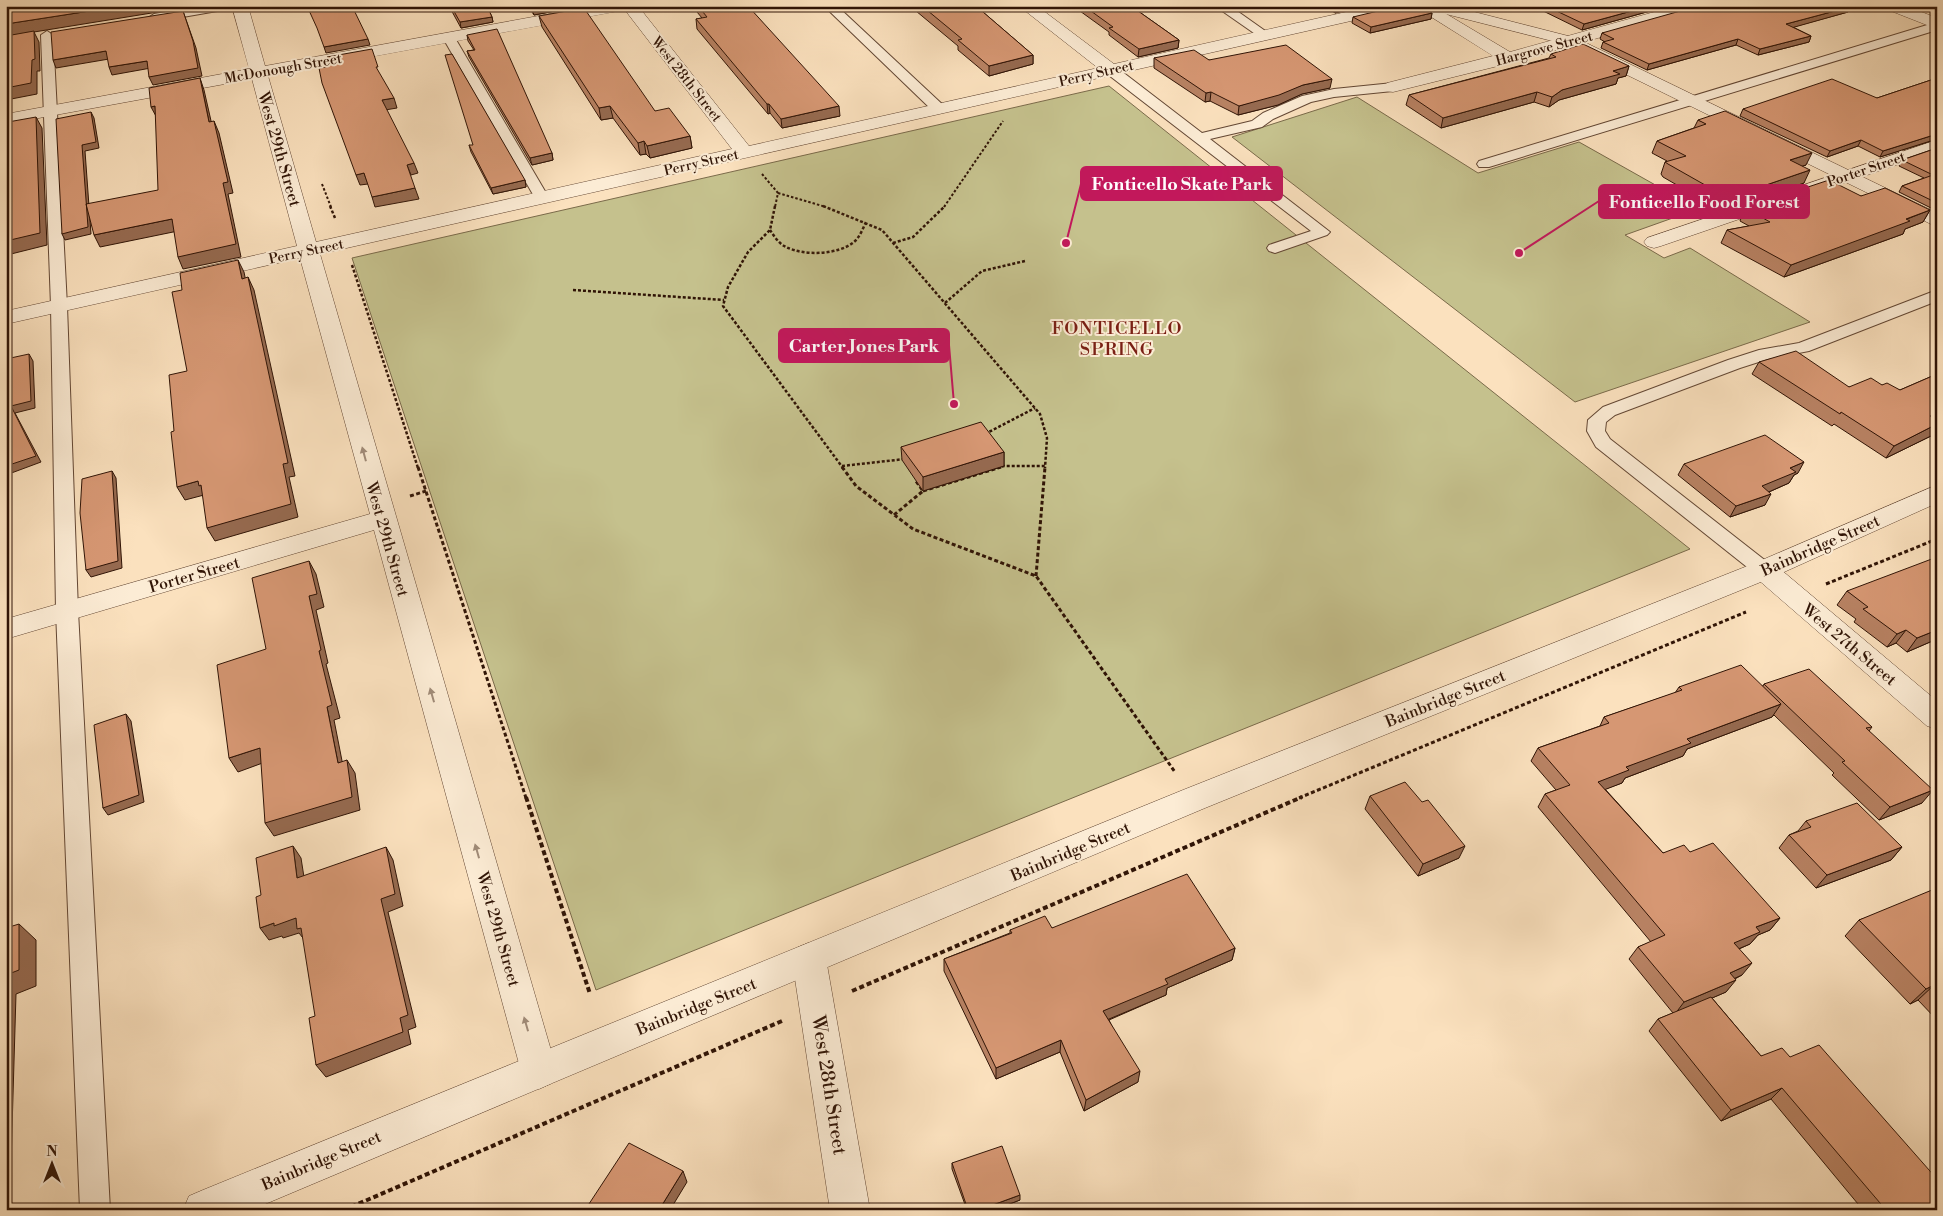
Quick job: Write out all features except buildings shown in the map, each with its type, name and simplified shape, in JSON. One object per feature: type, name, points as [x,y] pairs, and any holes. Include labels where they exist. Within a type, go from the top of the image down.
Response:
[{"type":"street","name":"West 29th Street","points":[[240,6],[382,519],[539,1071]]},
{"type":"street","name":"McDonough Street","points":[[6,119],[620,6]]},
{"type":"street","name":"West 28th Street","points":[[630,6],[744,152]]},
{"type":"street","points":[[1027,6],[1111,70]]},
{"type":"street","name":"Perry Street","points":[[6,318],[1395,6]]},
{"type":"street","points":[[1422,6],[1508,58]]},
{"type":"street","points":[[1431,6],[1570,41],[1937,221]]},
{"type":"street","name":"Hargrove Street","points":[[1393,87],[1508,58],[1694,6]]},
{"type":"street","points":[[1891,6],[1937,25]]},
{"type":"street","name":"Porter Street","points":[[1654,242],[1937,145]]},
{"type":"street","name":"Bainbridge Street","points":[[203,1210],[240,1202],[482,1093],[1194,799],[1764,570],[1937,492]]},
{"type":"street","name":"Porter Street","points":[[6,629],[382,519]]},
{"type":"street","name":"West 27th Street","points":[[1764,570],[1937,718]]},
{"type":"street","name":"West 28th Street","points":[[809,959],[850,1210]]},
{"type":"lane","points":[[144,19],[223,6]]},
{"type":"lane","points":[[830,6],[938,108]]},
{"type":"lane","points":[[1221,6],[1265,35]]},
{"type":"lane","points":[[1484,164],[1937,25]]},
{"type":"lane","points":[[45,36],[51,111],[59,306],[67,611],[95,1210]]},
{"type":"lane","points":[[449,38],[542,198]]},
{"type":"lane","points":[[1111,70],[1322,232],[1275,248]]},
{"type":"lane","points":[[1199,138],[1257,124],[1268,116],[1307,100],[1334,93],[1393,87]]},
{"type":"lane","points":[[1764,570],[1603,443],[1596,430],[1596,420],[1609,411],[1734,364],[1765,354],[1803,346],[1937,296]]},
{"type":"path","points":[[893,242],[913,237],[941,211],[1007,115]]},
{"type":"path","points":[[744,152],[778,193],[812,202],[882,230],[1040,414],[1047,438],[1036,576]]},
{"type":"path","points":[[778,193],[770,230],[748,252],[728,287],[723,306],[856,486],[913,529],[1036,576],[1194,799]]},
{"type":"path","points":[[770,230],[778,242],[786,248],[820,253],[840,249],[856,241],[866,222]]},
{"type":"path","points":[[349,255],[590,994]]},
{"type":"path","points":[[945,303],[982,271],[1024,261]]},
{"type":"path","points":[[573,290],[724,300]]},
{"type":"path","points":[[980,436],[1035,408]]},
{"type":"path","points":[[841,466],[902,460],[910,457]]},
{"type":"path","points":[[998,458],[1004,466]]},
{"type":"path","points":[[902,460],[907,468]]},
{"type":"path","points":[[894,515],[924,491],[1004,466],[1046,466]]},
{"type":"path","points":[[912,476],[924,491]]},
{"type":"path","points":[[407,497],[426,491]]},
{"type":"path","points":[[1818,584],[1825,584],[1937,539]]},
{"type":"path","points":[[344,1210],[1209,836],[1750,610]]},
{"type":"shaded area","points":[[1109,86],[1690,549],[596,990],[352,258]]},
{"type":"shaded area","points":[[1357,97],[1478,173],[1579,142],[1698,209],[1625,235],[1664,258],[1690,248],[1810,322],[1575,402],[1232,137]]},
{"type":"place","name":"Fonticello Skate Park","points":[[1066,243]]},
{"type":"place","name":"Fonticello Food Forest","points":[[1519,253]]},
{"type":"place","name":"Carter Jones Park","points":[[954,404]]},
{"type":"district","name":"FONTICELLO SPRING","points":[[1117,338]]}]
